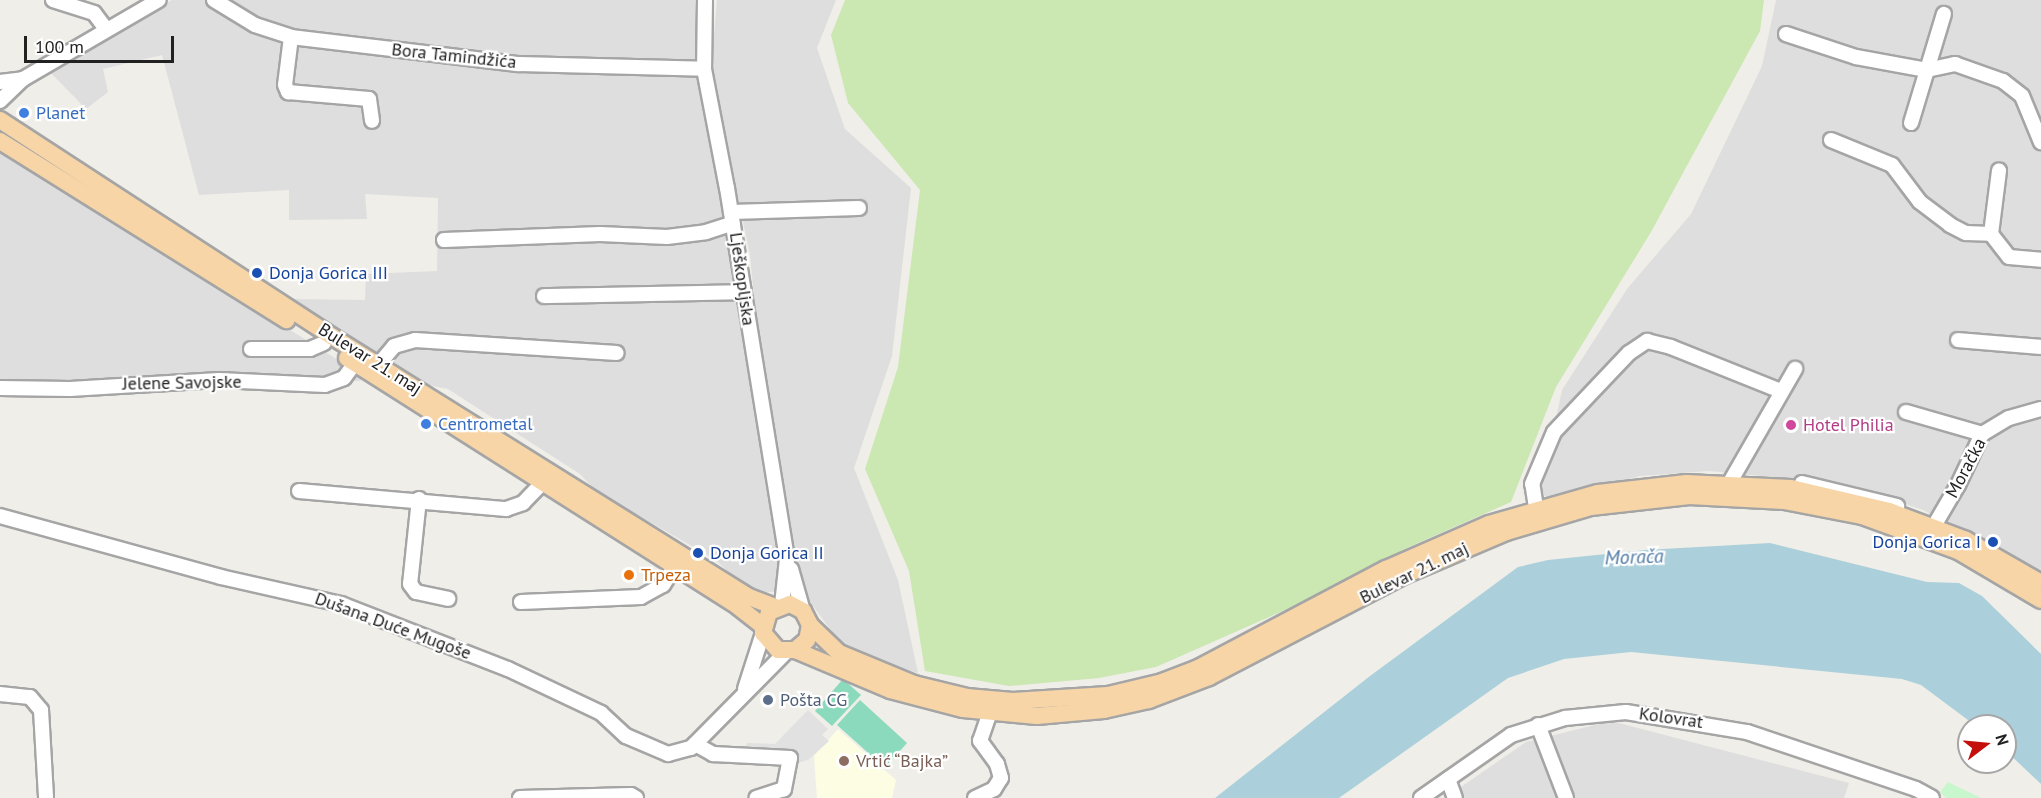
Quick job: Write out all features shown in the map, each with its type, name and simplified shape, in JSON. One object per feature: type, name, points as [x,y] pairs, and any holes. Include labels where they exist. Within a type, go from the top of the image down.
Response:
[{"type":"main road","name":"Bulevar 21. maj","points":[[0,120],[379,364],[714,575],[806,618],[847,658],[931,689],[1013,702],[1108,695],[1162,682],[1198,669],[1423,551],[1598,494],[1662,485],[1731,480],[1806,491],[1934,525],[2041,583]]},
{"type":"main road","name":"Bulevar 21. maj","points":[[0,141],[675,566],[763,630],[771,646],[790,651],[914,699],[990,712],[1079,714],[1168,694],[1209,677],[1435,560],[1537,515],[1664,498],[1733,496],[1809,504],[1862,516],[1945,545],[2009,577],[2041,600]]},
{"type":"main road","points":[[763,630],[779,606]]},
{"type":"main road","points":[[790,651],[807,640],[806,618]]},
{"type":"street","points":[[53,0],[94,13],[106,29]]},
{"type":"street","points":[[0,101],[23,79],[159,0]]},
{"type":"street","name":"Bora Tamindžića","points":[[214,0],[255,25],[291,37],[519,64],[704,69]]},
{"type":"street","name":"Lješkopljska","points":[[705,0],[704,69],[732,218],[787,559],[806,618]]},
{"type":"street","points":[[1911,123],[1944,14]]},
{"type":"street","points":[[1785,34],[1856,57],[1927,70],[1955,64],[2003,81],[2022,96],[2041,142]]},
{"type":"street","points":[[291,37],[285,86],[288,92],[369,99],[372,121]]},
{"type":"street","points":[[0,82],[23,79]]},
{"type":"street","points":[[1831,140],[1892,165],[1920,202],[1950,225],[1966,233],[1991,234]]},
{"type":"street","points":[[1999,171],[1991,234],[2010,257],[2041,260]]},
{"type":"street","points":[[444,240],[600,234],[667,237],[706,232],[732,218],[860,208]]},
{"type":"street","points":[[544,296],[744,292]]},
{"type":"street","points":[[379,364],[394,346],[415,340],[617,353]]},
{"type":"street","points":[[1958,340],[2041,347]]},
{"type":"street","points":[[1537,515],[1533,478],[1554,432],[1629,352],[1647,341],[1671,347],[1780,391]]},
{"type":"street","points":[[251,349],[310,349],[324,343]]},
{"type":"street","name":"Jelene Savojske","points":[[0,388],[70,389],[219,380],[325,385],[344,378],[355,363]]},
{"type":"street","points":[[1731,480],[1780,391],[1795,369]]},
{"type":"street","name":"Moračka","points":[[1934,525],[1958,485],[1982,434],[2009,418],[2041,409]]},
{"type":"street","points":[[1906,412],[1982,434]]},
{"type":"street","points":[[299,490],[419,499],[506,509],[523,503],[543,482]]},
{"type":"street","points":[[419,499],[410,584],[416,592],[448,599]]},
{"type":"street","name":"Dušana Duće Mugoše","points":[[0,516],[221,578],[341,604],[508,669],[601,713],[623,733],[662,752],[682,753],[695,744]]},
{"type":"street","name":"Lješkopljska","points":[[779,606],[787,559]]},
{"type":"street","points":[[521,602],[641,597],[663,585],[675,566]]},
{"type":"street","points":[[745,689],[763,630]]},
{"type":"street","points":[[756,798],[784,789],[790,758],[713,754],[695,744],[745,689],[790,651]]},
{"type":"street","points":[[0,694],[30,698],[41,710],[46,798]]},
{"type":"street","points":[[975,798],[994,789],[1001,778],[997,764],[980,741],[990,712]]},
{"type":"street","name":"Kolovrat","points":[[1421,798],[1491,747],[1538,725],[1579,715],[1626,712],[1723,726],[1799,748],[1932,798]]},
{"type":"street","points":[[1538,725],[1566,798]]},
{"type":"street","points":[[1448,779],[1455,798]]},
{"type":"street","points":[[520,798],[631,795],[636,798]]},
{"type":"shaded area","points":[[172,0],[702,0],[699,15],[755,402],[784,565],[784,590],[764,593],[733,577],[716,560],[596,491],[580,474],[448,389],[418,383],[292,299],[365,300],[366,274],[437,271],[438,198],[365,194],[367,219],[289,220],[289,190],[199,195],[162,55],[103,69],[108,92],[86,109],[47,69]]},
{"type":"shaded area","points":[[717,0],[836,0],[817,48],[845,129],[911,188],[892,356],[854,468],[898,580],[918,673],[877,662],[840,643],[803,592],[762,383],[750,255],[711,73]]},
{"type":"shaded area","points":[[1776,0],[2041,0],[2041,575],[1923,510],[1844,484],[1709,471],[1640,476],[1552,500],[1540,493],[1562,390],[1627,289],[1691,214],[1762,66]]},
{"type":"shaded area","points":[[0,148],[362,375],[360,381],[205,375],[0,384]]},
{"type":"shaded area","points":[[808,710],[828,729],[822,735],[829,741],[808,760],[793,764],[744,752],[747,743],[775,744]]},
{"type":"shaded area","points":[[1611,721],[1849,783],[1844,798],[1445,798],[1526,742]]},
{"type":"shaded area","name":"Vrtić “Bajka”","points":[[838,729],[896,780],[892,798],[817,798],[814,756]]},
{"type":"green space","points":[[845,0],[1764,0],[1760,31],[1651,232],[1556,387],[1511,502],[1409,547],[1321,594],[1156,667],[1099,678],[1009,686],[925,671],[909,571],[865,469],[898,367],[920,190],[848,103],[831,35]]},
{"type":"green space","points":[[843,679],[861,695],[832,726],[815,711]]},
{"type":"green space","points":[[860,700],[907,743],[885,768],[837,725]]},
{"type":"green space","points":[[1948,782],[1981,798],[1946,798],[1940,792]]},
{"type":"water","name":"Morača","points":[[1770,543],[1927,582],[1959,583],[1982,596],[2041,654],[2041,784],[2017,761],[2017,714],[1960,714],[1921,685],[1902,679],[1631,652],[1564,659],[1508,678],[1339,798],[1215,798],[1370,676],[1518,567],[1548,560],[1645,550]]},
{"type":"place","name":"Planet","points":[[24,113]]},
{"type":"place","name":"Donja Gorica III","points":[[257,273]]},
{"type":"place","name":"Centrometal","points":[[426,424]]},
{"type":"place","name":"Hotel Philia","points":[[1791,425]]},
{"type":"place","name":"Donja Gorica I","points":[[1993,542]]},
{"type":"place","name":"Donja Gorica II","points":[[698,553]]},
{"type":"place","name":"Trpeza","points":[[629,575]]},
{"type":"place","name":"Pošta CG","points":[[768,700]]},
{"type":"place","name":"Vrtić “Bajka”","points":[[844,761]]}]
